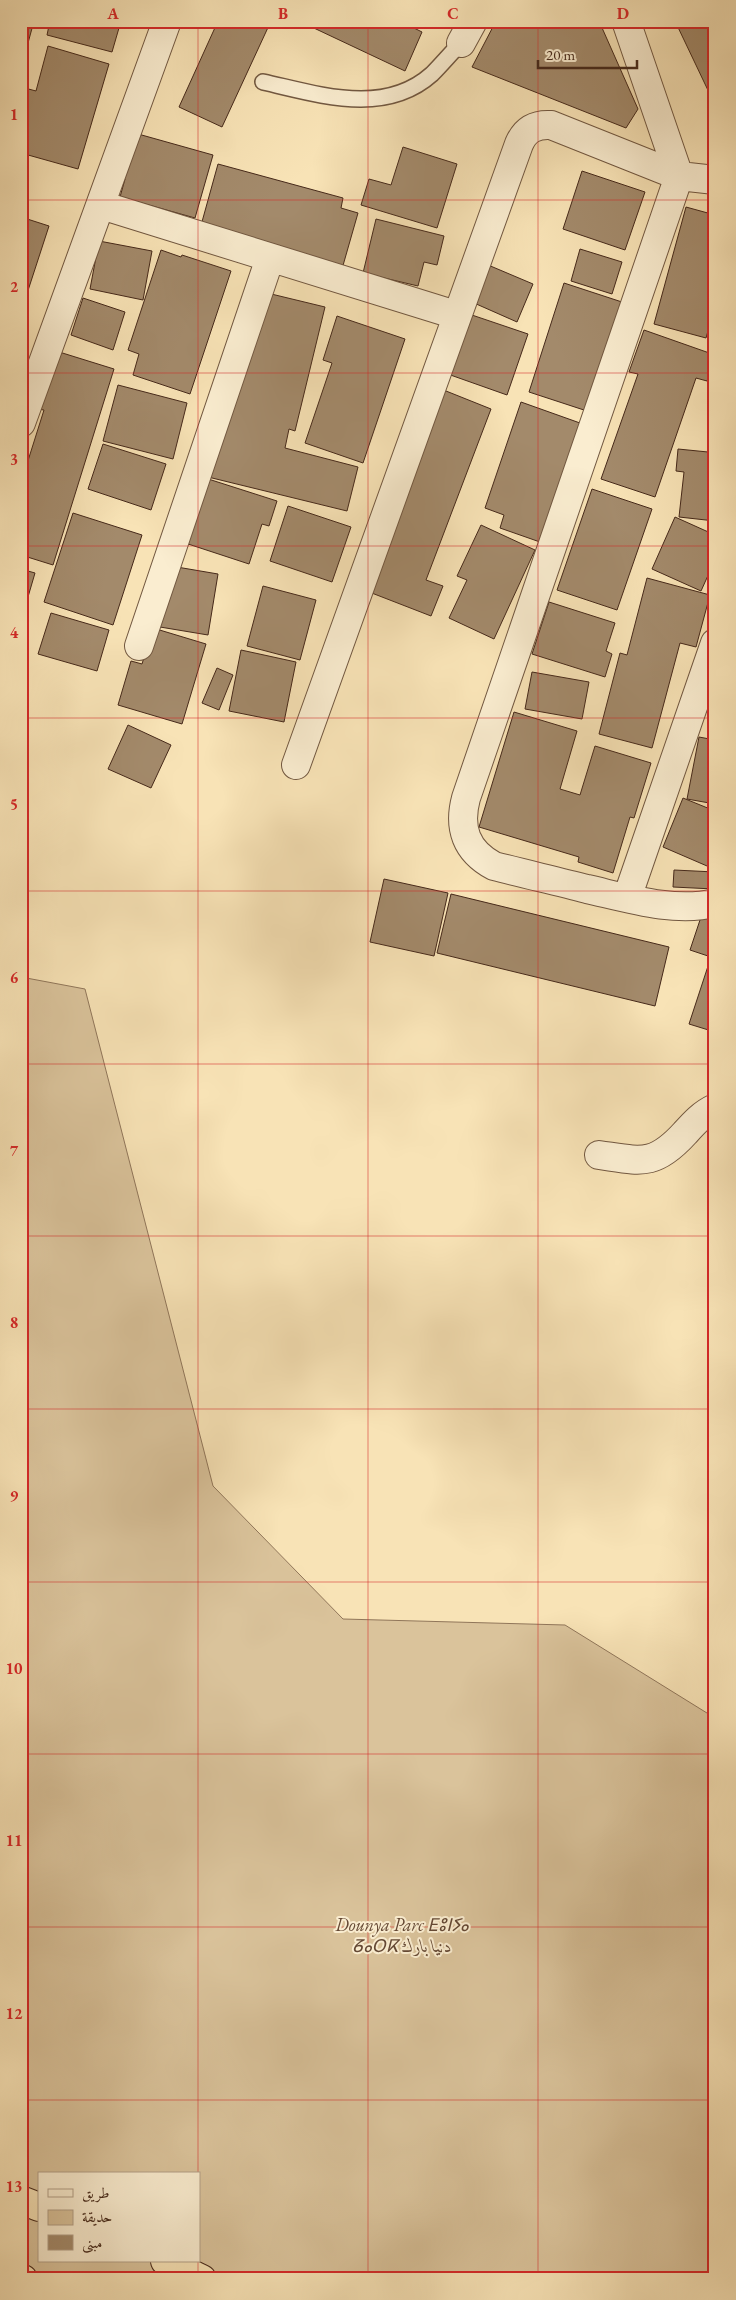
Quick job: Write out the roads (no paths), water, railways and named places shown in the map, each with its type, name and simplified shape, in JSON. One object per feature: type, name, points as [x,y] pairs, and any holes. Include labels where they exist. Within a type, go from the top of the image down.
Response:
[{"type":"highway","points":[[21,2200],[38,2207]]},
{"type":"highway","points":[[167,2262],[202,2279]]},
{"type":"street","points":[[21,424],[167,21]]},
{"type":"street","points":[[626,21],[679,176],[463,811],[462,825],[472,850],[482,860],[494,866],[627,898],[666,905],[706,905],[715,902]]},
{"type":"street","points":[[296,765],[456,315],[519,144],[527,131],[535,127],[551,126],[679,176],[715,180]]},
{"type":"street","points":[[100,205],[456,315]]},
{"type":"street","points":[[139,646],[270,258]]},
{"type":"street","points":[[627,898],[715,642]]},
{"type":"street","points":[[599,1154],[634,1160],[655,1158],[669,1150],[695,1122],[715,1108]]},
{"type":"lane","points":[[263,82],[337,99],[375,100],[404,91],[431,75],[467,32]]},
{"type":"park label","name":"Dounya Parc ⴹⵓⵏⵢⴰ ⵒⴰⵔⴽ دنيا بارك","points":[[402,1935]]}]
